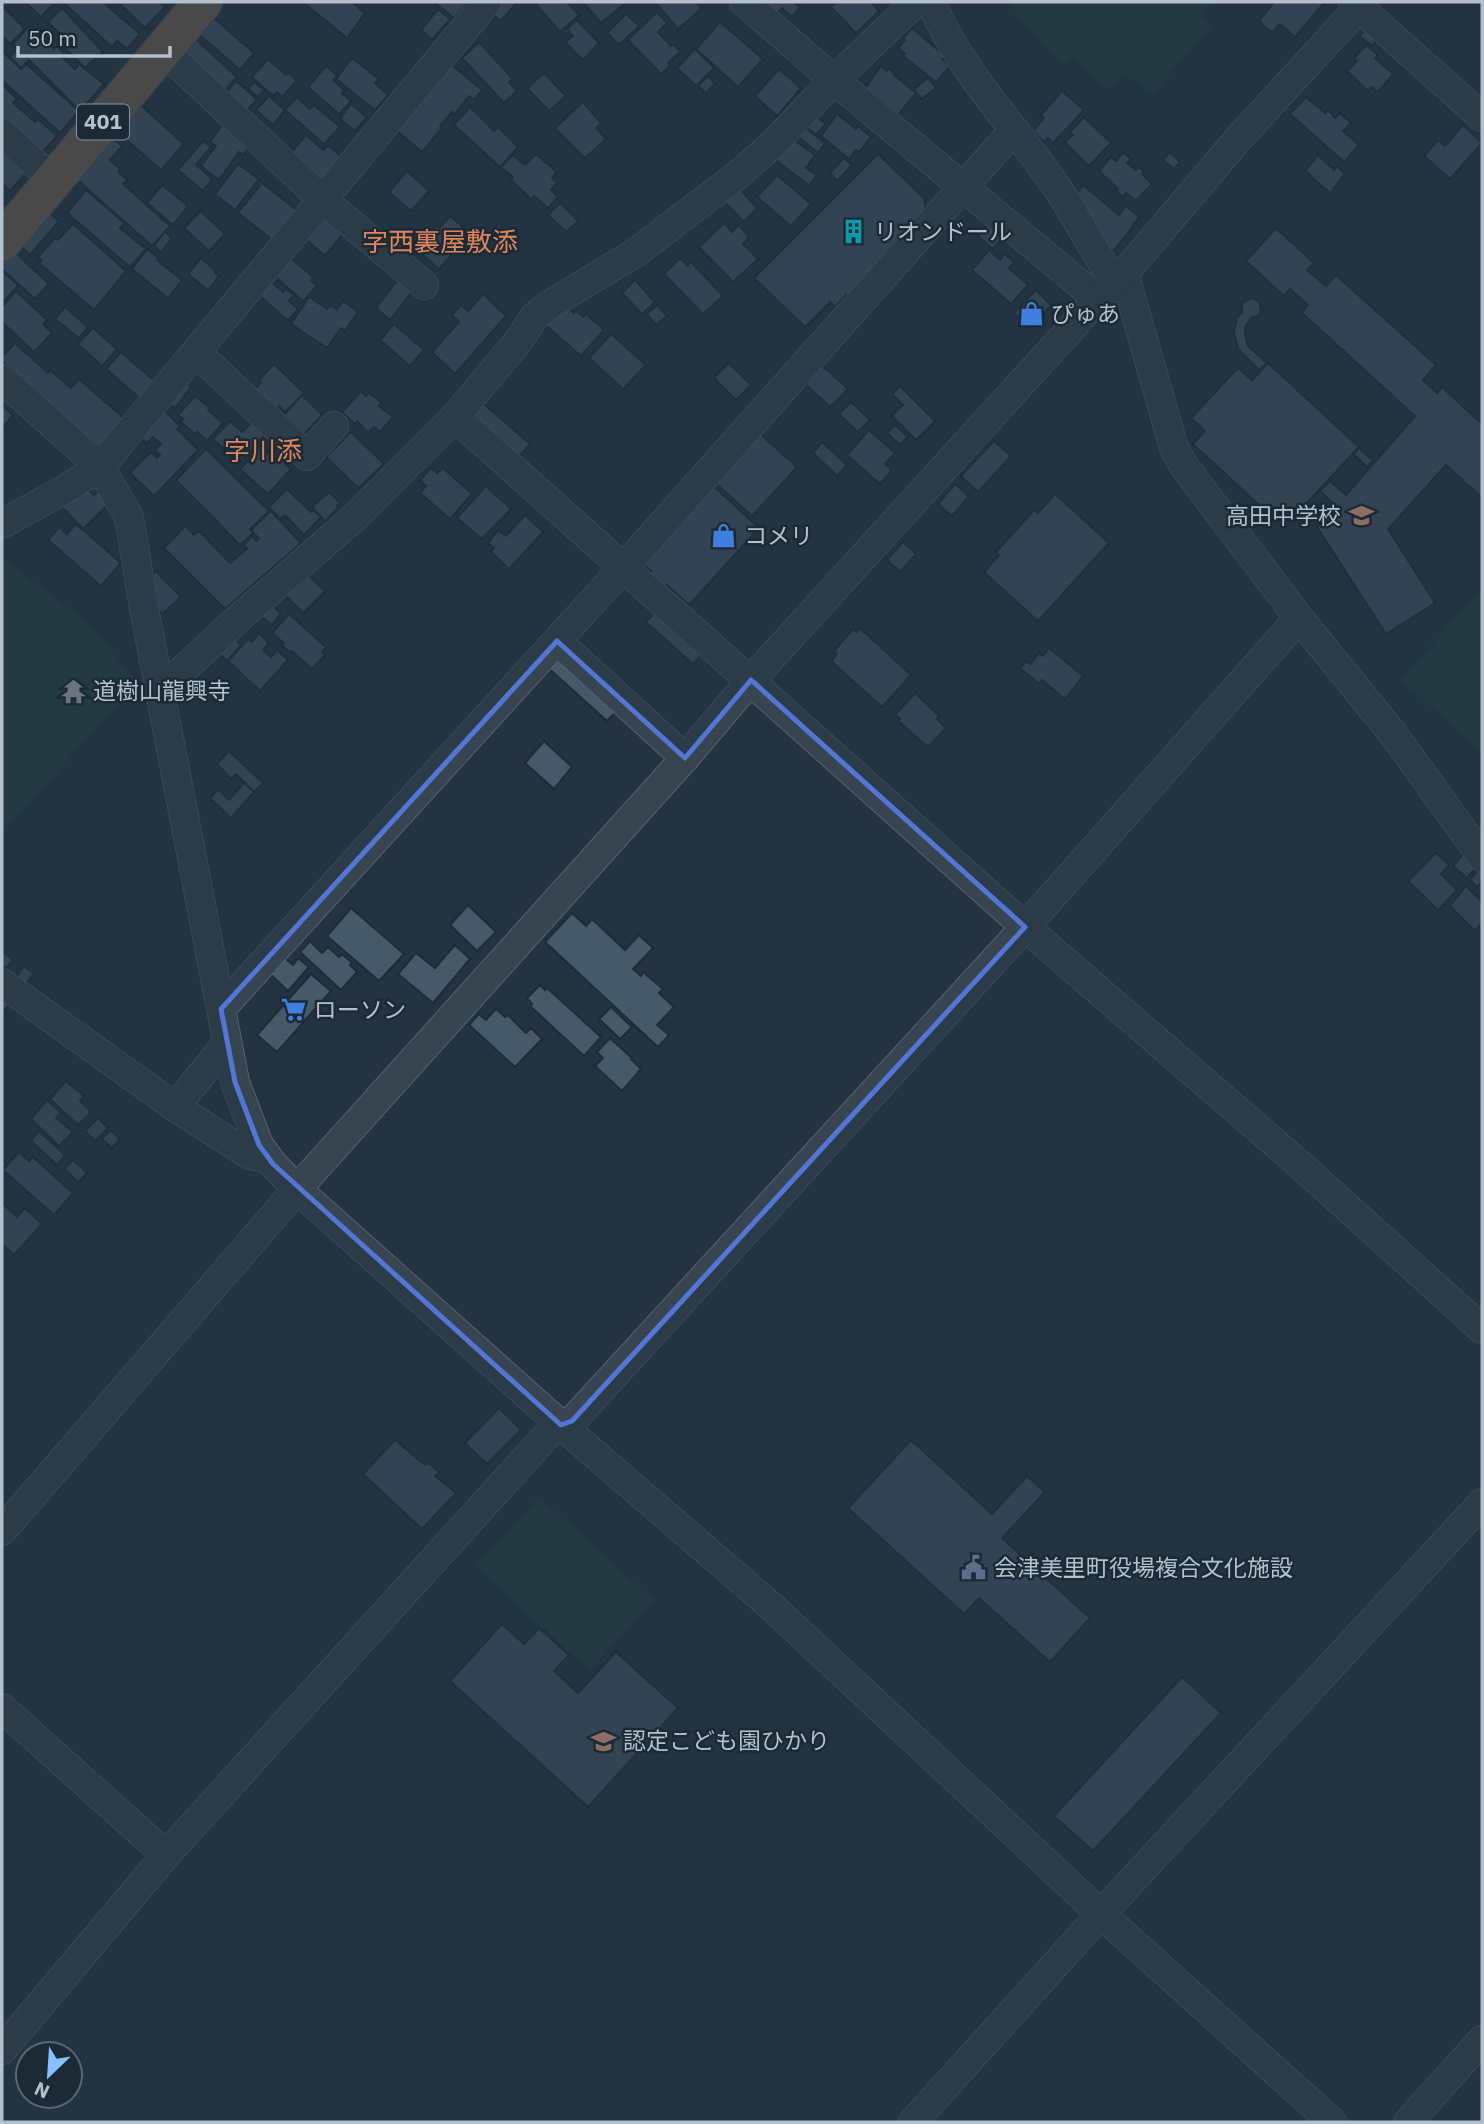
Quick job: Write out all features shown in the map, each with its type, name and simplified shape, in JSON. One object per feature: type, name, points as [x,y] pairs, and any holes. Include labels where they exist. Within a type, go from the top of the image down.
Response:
[{"type":"highway","name":"401","points":[[2,242],[203,2]]},
{"type":"street","points":[[2,524],[100,467],[486,2]]},
{"type":"street","points":[[744,2],[962,188],[1112,285]]},
{"type":"street","points":[[160,691],[241,615],[353,519],[455,417],[520,339],[534,317],[549,305],[635,253],[734,178],[772,145],[834,80],[915,2]]},
{"type":"street","points":[[931,2],[953,46],[1058,190],[1112,285],[1174,448],[1184,466],[1299,618],[1394,735],[1482,858]]},
{"type":"street","points":[[2,1531],[297,1189],[685,758],[751,680],[1112,285],[1359,3],[1482,117]]},
{"type":"street","points":[[163,50],[323,200],[424,285]]},
{"type":"street","points":[[221,1009],[624,567],[1014,131]]},
{"type":"street","points":[[2,133],[54,181]]},
{"type":"street","points":[[196,352],[307,456],[334,426]]},
{"type":"street","points":[[2,379],[100,467],[129,517],[235,1082],[259,1145],[269,1159],[297,1189],[561,1425],[772,1607],[1101,1914],[1332,2122]]},
{"type":"street","points":[[455,417],[1025,927],[1298,1163],[1482,1329]]},
{"type":"street","points":[[2,2050],[166,1855],[548,1434],[572,1421],[1025,927],[1299,618]]},
{"type":"street","points":[[557,641],[685,758]]},
{"type":"street","points":[[2,984],[175,1107],[250,1155],[269,1159]]},
{"type":"street","points":[[175,1107],[227,1043]]},
{"type":"street","points":[[913,2122],[1101,1914],[1482,1503]]},
{"type":"street","points":[[2,1708],[166,1855]]},
{"type":"street","points":[[1408,2122],[1482,2040]]},
{"type":"highlighted area","points":[[557,641],[685,758],[751,680],[1025,927],[572,1421],[561,1425],[273,1164],[259,1145],[235,1082],[221,1009]]},
{"type":"green space","points":[[1007,2],[1212,2],[1201,14],[1212,26],[1153,93],[1124,74],[1109,90],[1074,58],[1064,64],[1049,52]]},
{"type":"green space","name":"道樹山龍興寺","points":[[2,558],[85,620],[135,678],[130,690],[2,834]]},
{"type":"green space","points":[[1482,589],[1482,753],[1401,679]]},
{"type":"green space","points":[[539,1497],[654,1600],[591,1670],[476,1567]]},
{"type":"building","points":[[25,2],[53,2],[54,3],[41,17]]},
{"type":"building","points":[[63,2],[103,2],[140,34],[127,49],[117,41],[112,47]]},
{"type":"building","points":[[118,2],[159,2],[165,7],[145,28]]},
{"type":"building","points":[[303,2],[352,2],[365,13],[347,38]]},
{"type":"building","points":[[434,2],[468,2],[454,18]]},
{"type":"building","points":[[491,2],[517,2],[501,21],[485,9]]},
{"type":"building","points":[[534,2],[567,2],[579,15],[560,32]]},
{"type":"building","points":[[583,2],[627,2],[601,23]]},
{"type":"building","points":[[655,2],[696,2],[702,8],[678,29]]},
{"type":"building","points":[[764,2],[798,2],[796,4],[800,8],[792,17],[782,8],[776,14]]},
{"type":"building","points":[[837,2],[874,2],[872,3],[879,11],[856,33],[831,7]]},
{"type":"building","points":[[1274,2],[1324,3],[1295,37],[1280,24],[1272,33],[1259,21]]},
{"type":"building","points":[[2,6],[25,29],[10,44],[2,36]]},
{"type":"building","points":[[62,8],[103,52],[85,68],[55,38],[59,33],[48,22]]},
{"type":"building","points":[[438,9],[450,19],[432,40],[421,30]]},
{"type":"building","points":[[657,12],[667,23],[658,32],[671,46],[673,44],[681,51],[661,74],[628,40]]},
{"type":"building","points":[[626,14],[639,26],[619,45],[607,33]]},
{"type":"building","points":[[214,18],[254,53],[240,70],[200,35]]},
{"type":"building","points":[[577,20],[599,43],[583,60],[565,42],[573,36],[567,29]]},
{"type":"building","points":[[720,22],[763,59],[738,87],[696,49]]},
{"type":"building","points":[[29,26],[54,49],[57,46],[65,54],[62,57],[75,69],[79,64],[104,84],[80,111],[29,60],[21,68],[10,57],[18,49],[13,44]]},
{"type":"building","points":[[912,28],[945,56],[942,59],[950,66],[936,82],[903,56],[905,54],[898,48]]},
{"type":"building","points":[[1365,29],[1377,40],[1372,46],[1360,36]]},
{"type":"building","points":[[191,35],[237,77],[220,95],[175,54]]},
{"type":"building","points":[[479,42],[513,79],[509,82],[517,91],[504,103],[462,58]]},
{"type":"building","points":[[1366,45],[1378,55],[1375,58],[1393,74],[1378,92],[1372,87],[1368,91],[1347,71],[1357,61],[1354,58]]},
{"type":"building","points":[[695,49],[714,68],[696,86],[677,68]]},
{"type":"building","points":[[2,51],[21,69],[26,64],[79,111],[60,133],[2,80]]},
{"type":"building","points":[[352,58],[379,79],[375,83],[388,95],[375,110],[336,79]]},
{"type":"building","points":[[268,59],[286,75],[288,72],[297,80],[282,97],[277,92],[273,96],[252,77]]},
{"type":"building","points":[[447,61],[482,90],[474,100],[469,96],[454,115],[452,112],[422,152],[395,129]]},
{"type":"building","points":[[326,66],[337,75],[333,80],[351,101],[339,114],[308,87]]},
{"type":"building","points":[[881,66],[887,71],[889,68],[916,93],[898,115],[865,88]]},
{"type":"building","points":[[779,69],[801,88],[777,116],[755,96]]},
{"type":"building","points":[[544,73],[566,96],[549,111],[527,88]]},
{"type":"building","points":[[708,76],[715,83],[706,93],[698,86]]},
{"type":"building","points":[[928,78],[936,88],[922,99],[914,89]]},
{"type":"building","points":[[236,81],[257,99],[243,116],[222,98]]},
{"type":"building","points":[[254,82],[264,90],[258,97],[248,89]]},
{"type":"building","points":[[2,84],[17,99],[13,103],[35,122],[38,119],[57,136],[37,158],[2,124]]},
{"type":"building","points":[[1062,91],[1084,110],[1053,143],[1048,138],[1044,142],[1033,131],[1044,118],[1041,115]]},
{"type":"building","points":[[269,96],[285,110],[273,125],[256,110]]},
{"type":"building","points":[[297,97],[310,109],[314,105],[340,127],[324,144],[285,110]]},
{"type":"building","points":[[1306,97],[1325,113],[1328,110],[1335,118],[1340,113],[1351,123],[1343,131],[1359,145],[1344,162],[1290,114]]},
{"type":"building","points":[[135,100],[184,144],[161,170],[112,127]]},
{"type":"building","points":[[583,102],[601,123],[596,128],[606,139],[585,158],[555,128]]},
{"type":"building","points":[[351,104],[367,117],[355,131],[340,119]]},
{"type":"building","points":[[470,107],[494,131],[498,127],[518,147],[500,167],[454,125]]},
{"type":"building","points":[[812,114],[826,124],[816,135],[803,124]]},
{"type":"building","points":[[837,114],[871,137],[859,152],[856,150],[849,159],[821,136]]},
{"type":"building","points":[[1084,117],[1111,143],[1089,166],[1065,142],[1073,135],[1070,132]]},
{"type":"building","points":[[222,125],[250,146],[243,155],[239,152],[219,180],[201,166],[216,146],[210,142]]},
{"type":"building","points":[[1463,125],[1482,143],[1450,179],[1424,156],[1438,140],[1445,146]]},
{"type":"building","points":[[804,127],[825,143],[818,153],[797,136]]},
{"type":"building","points":[[107,133],[122,146],[110,160],[127,180],[123,184],[170,226],[152,246],[71,174]]},
{"type":"building","points":[[306,135],[323,150],[328,145],[343,158],[322,183],[289,155]]},
{"type":"building","points":[[791,138],[815,155],[806,168],[817,175],[809,185],[770,156]]},
{"type":"building","points":[[203,141],[211,147],[196,165],[212,179],[203,191],[178,170]]},
{"type":"building","points":[[2,150],[27,172],[10,191],[2,183]]},
{"type":"building","points":[[1123,152],[1131,159],[1127,163],[1136,170],[1138,167],[1144,171],[1142,174],[1152,184],[1136,201],[1126,193],[1123,197],[1099,171],[1111,157],[1116,161]]},
{"type":"building","points":[[1170,152],[1180,162],[1174,169],[1163,160]]},
{"type":"building","points":[[536,154],[557,172],[552,178],[557,183],[551,190],[558,197],[548,208],[534,196],[531,199],[501,167],[513,155],[525,165]]},
{"type":"building","name":"リオンドール","points":[[878,154],[924,198],[926,213],[851,299],[846,295],[835,307],[830,302],[805,327],[754,278]]},
{"type":"building","points":[[1318,155],[1334,170],[1337,166],[1345,174],[1330,193],[1305,171]]},
{"type":"building","points":[[844,158],[852,165],[837,181],[830,173]]},
{"type":"building","points":[[238,164],[259,179],[235,210],[215,194]]},
{"type":"building","points":[[407,171],[429,191],[411,211],[389,192]]},
{"type":"building","points":[[777,175],[811,204],[791,226],[757,197]]},
{"type":"building","points":[[262,183],[298,211],[274,241],[238,213]]},
{"type":"building","points":[[162,185],[188,206],[173,225],[147,203]]},
{"type":"building","points":[[736,185],[757,208],[744,222],[722,199]]},
{"type":"building","points":[[1083,185],[1119,215],[1126,206],[1139,217],[1113,251],[1094,235],[1071,200]]},
{"type":"building","points":[[86,190],[124,223],[120,228],[146,249],[130,267],[67,213]]},
{"type":"building","points":[[560,203],[578,221],[566,232],[548,215]]},
{"type":"building","points":[[42,207],[59,221],[30,255],[14,240]]},
{"type":"building","points":[[201,211],[225,234],[209,251],[184,228]]},
{"type":"building","points":[[322,211],[346,230],[325,256],[302,236]]},
{"type":"building","points":[[450,216],[470,233],[439,269],[418,251],[436,226],[439,228]]},
{"type":"building","points":[[990,221],[1006,234],[993,249],[978,236]]},
{"type":"building","points":[[724,223],[732,232],[739,225],[749,237],[743,244],[758,259],[733,282],[699,247]]},
{"type":"building","points":[[73,224],[126,271],[94,310],[39,263],[42,260],[38,257],[55,238],[58,240]]},
{"type":"building","points":[[1276,228],[1314,263],[1307,270],[1326,286],[1336,275],[1436,365],[1423,380],[1437,393],[1442,387],[1482,424],[1482,498],[1446,465],[1388,529],[1435,603],[1386,634],[1317,527],[1336,506],[1320,491],[1330,481],[1346,495],[1415,416],[1302,313],[1308,305],[1290,289],[1284,296],[1246,261]]},
{"type":"building","points":[[165,232],[172,238],[161,252],[154,246]]},
{"type":"building","points":[[8,246],[49,284],[35,299],[2,269],[2,253]]},
{"type":"building","points":[[147,249],[182,280],[168,298],[132,269]]},
{"type":"building","points":[[989,250],[1000,260],[1005,254],[1014,262],[1009,268],[1028,285],[1011,304],[972,270]]},
{"type":"building","points":[[286,254],[313,277],[311,281],[317,286],[303,301],[271,273]]},
{"type":"building","points":[[201,258],[219,277],[208,290],[188,274]]},
{"type":"building","points":[[680,258],[688,266],[691,262],[723,296],[703,314],[664,274]]},
{"type":"building","points":[[2,271],[18,285],[2,304]]},
{"type":"building","points":[[266,277],[283,292],[285,289],[294,295],[289,301],[298,309],[288,321],[255,291]]},
{"type":"building","points":[[399,278],[414,289],[390,320],[376,308]]},
{"type":"building","points":[[635,280],[655,302],[642,314],[622,293]]},
{"type":"building","points":[[1036,290],[1051,305],[1030,328],[1014,313]]},
{"type":"building","points":[[16,291],[47,320],[43,324],[52,333],[34,352],[2,322],[2,307]]},
{"type":"building","points":[[483,294],[506,316],[455,374],[432,352],[459,322],[452,315],[461,305],[468,311]]},
{"type":"building","points":[[309,297],[327,309],[330,305],[337,310],[343,301],[358,312],[345,331],[341,328],[327,348],[291,324]]},
{"type":"building","points":[[1252,298],[1259,302],[1261,310],[1259,315],[1248,322],[1245,328],[1246,339],[1248,346],[1267,363],[1259,370],[1238,349],[1234,332],[1237,317],[1242,313],[1242,303]]},
{"type":"building","points":[[657,305],[667,316],[656,325],[647,314]]},
{"type":"building","points":[[65,307],[88,327],[79,338],[55,319]]},
{"type":"building","points":[[568,308],[574,313],[576,310],[583,317],[586,314],[604,330],[581,356],[542,322]]},
{"type":"building","points":[[394,324],[424,350],[410,366],[380,340]]},
{"type":"building","points":[[93,328],[117,349],[102,366],[78,344]]},
{"type":"building","points":[[611,334],[646,365],[623,389],[589,358]]},
{"type":"building","points":[[15,343],[48,373],[50,370],[71,388],[79,379],[125,419],[99,449],[2,361],[2,357]]},
{"type":"building","points":[[121,352],[158,384],[143,401],[106,369]]},
{"type":"building","points":[[816,360],[848,389],[830,407],[799,378]]},
{"type":"building","points":[[729,363],[751,385],[736,400],[714,378]]},
{"type":"building","points":[[1268,363],[1359,447],[1289,522],[1277,511],[1271,516],[1193,444],[1205,431],[1191,418],[1238,368],[1252,380]]},
{"type":"building","points":[[274,364],[304,393],[285,412],[279,406],[275,410],[255,390],[261,382],[259,380]]},
{"type":"building","points":[[183,380],[191,387],[175,408],[166,402]]},
{"type":"building","points":[[900,386],[935,421],[916,440],[892,416],[903,405],[892,394]]},
{"type":"building","points":[[361,391],[366,396],[369,393],[382,403],[379,406],[393,417],[380,432],[374,427],[368,433],[357,421],[355,424],[342,412]]},
{"type":"building","points":[[302,395],[322,415],[304,434],[284,415]]},
{"type":"building","points":[[195,396],[223,423],[207,441],[181,422],[183,419],[178,415]]},
{"type":"building","points":[[478,399],[530,444],[516,460],[464,415]]},
{"type":"building","points":[[851,402],[870,420],[858,432],[839,414]]},
{"type":"building","points":[[2,406],[13,415],[2,428]]},
{"type":"building","points":[[165,411],[180,426],[177,429],[198,450],[154,496],[130,473],[151,452],[157,458],[160,455],[155,450],[161,444],[153,437],[147,443],[139,437]]},
{"type":"building","points":[[230,421],[242,432],[253,421],[266,433],[239,463],[213,439]]},
{"type":"building","points":[[895,425],[908,437],[900,445],[887,433]]},
{"type":"building","points":[[755,429],[797,467],[752,516],[710,478]]},
{"type":"building","points":[[869,430],[895,453],[885,464],[892,470],[880,484],[847,455]]},
{"type":"building","points":[[351,432],[384,464],[358,488],[326,457]]},
{"type":"building","points":[[994,441],[1011,456],[978,492],[961,476]]},
{"type":"building","points":[[822,442],[847,465],[837,476],[813,453]]},
{"type":"building","points":[[261,447],[268,453],[271,451],[291,469],[268,494],[240,469]]},
{"type":"building","points":[[1359,448],[1373,461],[1367,467],[1354,454]]},
{"type":"building","points":[[206,449],[269,511],[250,529],[253,533],[240,545],[176,480]]},
{"type":"building","points":[[431,468],[437,473],[443,468],[472,494],[450,519],[420,493],[426,486],[420,480]]},
{"type":"building","points":[[708,481],[759,528],[689,605],[667,585],[664,588],[637,559]]},
{"type":"building","points":[[83,484],[94,495],[99,490],[110,502],[83,529],[61,506]]},
{"type":"building","points":[[955,484],[969,496],[952,516],[938,504]]},
{"type":"building","points":[[486,486],[511,509],[482,539],[457,518]]},
{"type":"building","points":[[287,489],[311,512],[313,510],[321,517],[304,535],[285,515],[281,519],[269,507]]},
{"type":"building","points":[[329,492],[340,503],[325,521],[312,507]]},
{"type":"building","points":[[1055,494],[1109,543],[1038,621],[984,572],[999,555],[996,552],[1034,510],[1038,513]]},
{"type":"building","points":[[271,511],[301,543],[225,609],[164,548],[185,526],[194,535],[199,531],[230,563],[247,549],[244,545],[252,536],[257,541],[259,539],[251,530]]},
{"type":"building","points":[[525,515],[543,532],[509,569],[491,552],[494,548],[488,543],[498,530],[506,536]]},
{"type":"building","points":[[76,524],[121,563],[101,586],[48,540],[59,527],[67,534]]},
{"type":"building","points":[[903,542],[916,554],[900,572],[887,560]]},
{"type":"building","points":[[303,570],[325,591],[303,613],[281,591]]},
{"type":"building","points":[[156,571],[181,597],[162,614],[150,600],[157,594],[147,580]]},
{"type":"building","points":[[268,602],[281,613],[272,625],[258,614]]},
{"type":"building","points":[[659,608],[706,650],[693,664],[646,622]]},
{"type":"building","points":[[289,614],[326,647],[322,652],[325,655],[312,669],[282,645],[284,643],[272,633]]},
{"type":"building","points":[[860,628],[911,675],[882,707],[831,661],[837,654],[834,651],[853,629],[857,632]]},
{"type":"building","points":[[259,633],[269,643],[263,650],[271,657],[277,650],[288,660],[260,691],[228,661],[248,639],[252,642]]},
{"type":"building","points":[[232,636],[241,645],[227,661],[217,652]]},
{"type":"building","points":[[1049,648],[1083,676],[1065,699],[1042,680],[1039,684],[1020,668],[1026,661],[1030,664],[1039,653],[1043,656]]},
{"type":"building","points":[[561,650],[622,705],[607,721],[546,666]]},
{"type":"building","points":[[915,693],[939,716],[937,719],[946,728],[928,747],[898,721],[900,719],[895,715]]},
{"type":"building","points":[[544,741],[572,767],[554,789],[525,763]]},
{"type":"building","points":[[229,751],[263,783],[254,792],[236,774],[231,779],[217,764]]},
{"type":"building","points":[[244,783],[254,792],[231,818],[210,798],[219,789],[229,800]]},
{"type":"building","points":[[1465,852],[1479,864],[1467,878],[1453,866]]},
{"type":"building","points":[[1436,853],[1449,865],[1441,874],[1457,890],[1438,910],[1408,881]]},
{"type":"building","points":[[1479,869],[1482,872],[1482,882],[1477,887],[1470,880]]},
{"type":"building","points":[[1466,886],[1482,902],[1482,926],[1481,924],[1475,931],[1450,906]]},
{"type":"building","points":[[468,905],[496,932],[477,951],[450,925]]},
{"type":"building","points":[[351,908],[404,954],[379,981],[327,936]]},
{"type":"building","points":[[572,913],[586,926],[592,919],[625,950],[639,935],[653,948],[633,969],[641,976],[643,972],[663,989],[659,993],[674,1007],[657,1025],[669,1035],[658,1047],[545,942]]},
{"type":"building","points":[[310,941],[322,953],[328,947],[339,957],[342,954],[352,963],[350,965],[357,972],[341,990],[300,952]]},
{"type":"building","points":[[455,945],[470,959],[433,1003],[398,974],[416,953],[435,968]]},
{"type":"building","points":[[2,951],[13,960],[2,969]]},
{"type":"building","points":[[280,954],[293,965],[298,958],[309,967],[288,991],[266,970]]},
{"type":"building","points":[[24,966],[34,974],[22,988],[13,981]]},
{"type":"building","points":[[311,974],[331,991],[277,1052],[257,1035]]},
{"type":"building","points":[[540,985],[545,990],[547,988],[601,1037],[584,1056],[530,1006],[532,1004],[527,998]]},
{"type":"building","points":[[2,999],[9,1005],[2,1013]]},
{"type":"building","points":[[611,1007],[632,1027],[620,1039],[599,1019]]},
{"type":"building","points":[[496,1009],[505,1017],[508,1015],[526,1033],[531,1028],[542,1039],[515,1067],[469,1025],[479,1014],[486,1020]]},
{"type":"building","points":[[610,1038],[641,1069],[622,1091],[595,1066],[603,1058],[597,1052]]},
{"type":"building","points":[[66,1081],[84,1096],[80,1101],[91,1112],[78,1125],[50,1099]]},
{"type":"building","points":[[47,1100],[61,1113],[56,1118],[73,1132],[59,1146],[31,1119]]},
{"type":"building","points":[[98,1118],[108,1128],[95,1141],[85,1131]]},
{"type":"building","points":[[110,1130],[120,1139],[112,1148],[102,1139]]},
{"type":"building","points":[[39,1131],[65,1155],[57,1165],[31,1141]]},
{"type":"building","points":[[19,1152],[29,1161],[33,1157],[73,1193],[54,1215],[3,1170]]},
{"type":"building","points":[[73,1160],[87,1173],[78,1182],[64,1169]]},
{"type":"building","points":[[2,1203],[17,1217],[25,1208],[42,1224],[14,1255],[2,1244]]},
{"type":"building","points":[[499,1408],[521,1430],[487,1464],[465,1443]]},
{"type":"building","points":[[395,1440],[425,1465],[428,1463],[439,1472],[435,1476],[456,1493],[422,1529],[363,1474]]},
{"type":"building","name":"会津美里町役場複合文化施設","points":[[911,1440],[992,1514],[1027,1476],[1045,1492],[1002,1538],[1090,1618],[1050,1662],[979,1598],[964,1614],[848,1508]]},
{"type":"building","points":[[502,1624],[524,1644],[539,1628],[569,1655],[554,1671],[578,1693],[616,1652],[678,1708],[588,1807],[450,1681]]},
{"type":"building","points":[[1182,1677],[1221,1713],[1093,1851],[1054,1816]]},
{"type":"place","name":"リオンドール","points":[[854,232]]},
{"type":"place","name":"ぴゅあ","points":[[1031,314]]},
{"type":"place","name":"高田中学校","points":[[1361,516]]},
{"type":"place","name":"コメリ","points":[[724,536]]},
{"type":"place","name":"道樹山龍興寺","points":[[73,691]]},
{"type":"place","name":"ローソン","points":[[294,1010]]},
{"type":"place","name":"会津美里町役場複合文化施設","points":[[974,1568]]},
{"type":"place","name":"認定こども園ひかり","points":[[603,1741]]},
{"type":"district","name":"字西裏屋敷添","points":[[440,242]]},
{"type":"district","name":"字川添","points":[[263,451]]}]
